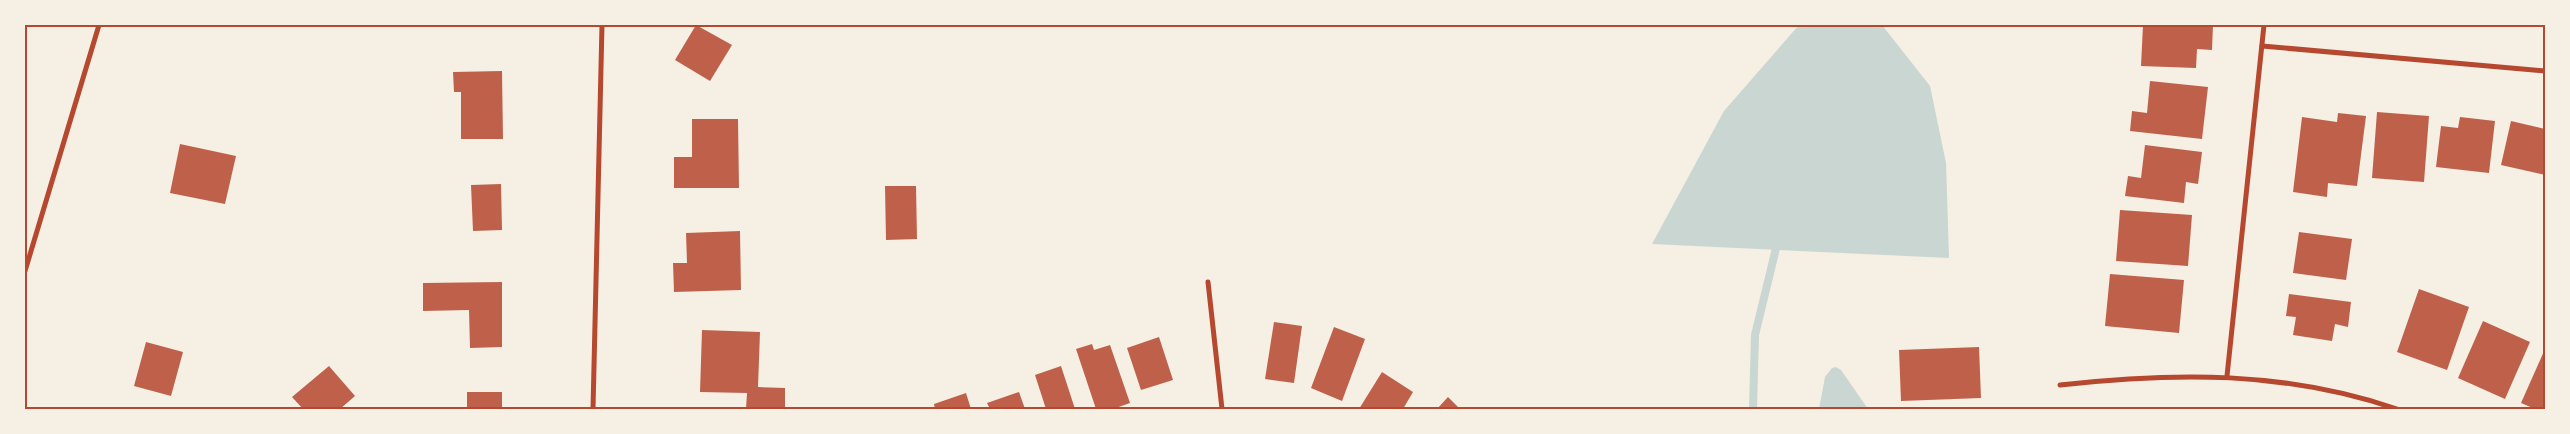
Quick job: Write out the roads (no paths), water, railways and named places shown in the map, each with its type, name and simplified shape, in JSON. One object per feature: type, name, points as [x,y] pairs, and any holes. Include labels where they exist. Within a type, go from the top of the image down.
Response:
[{"type":"street","points":[[25,271],[99,25]]},
{"type":"street","points":[[594,409],[602,25]]},
{"type":"street","points":[[2227,376],[2264,25]]},
{"type":"street","points":[[2262,46],[2545,72]]},
{"type":"street","points":[[1208,282],[1222,409]]},
{"type":"street","points":[[2060,385],[2135,378],[2227,376],[2331,390],[2397,409]]},
{"type":"waterway","points":[[1753,409],[1755,335],[1778,240]]}]
